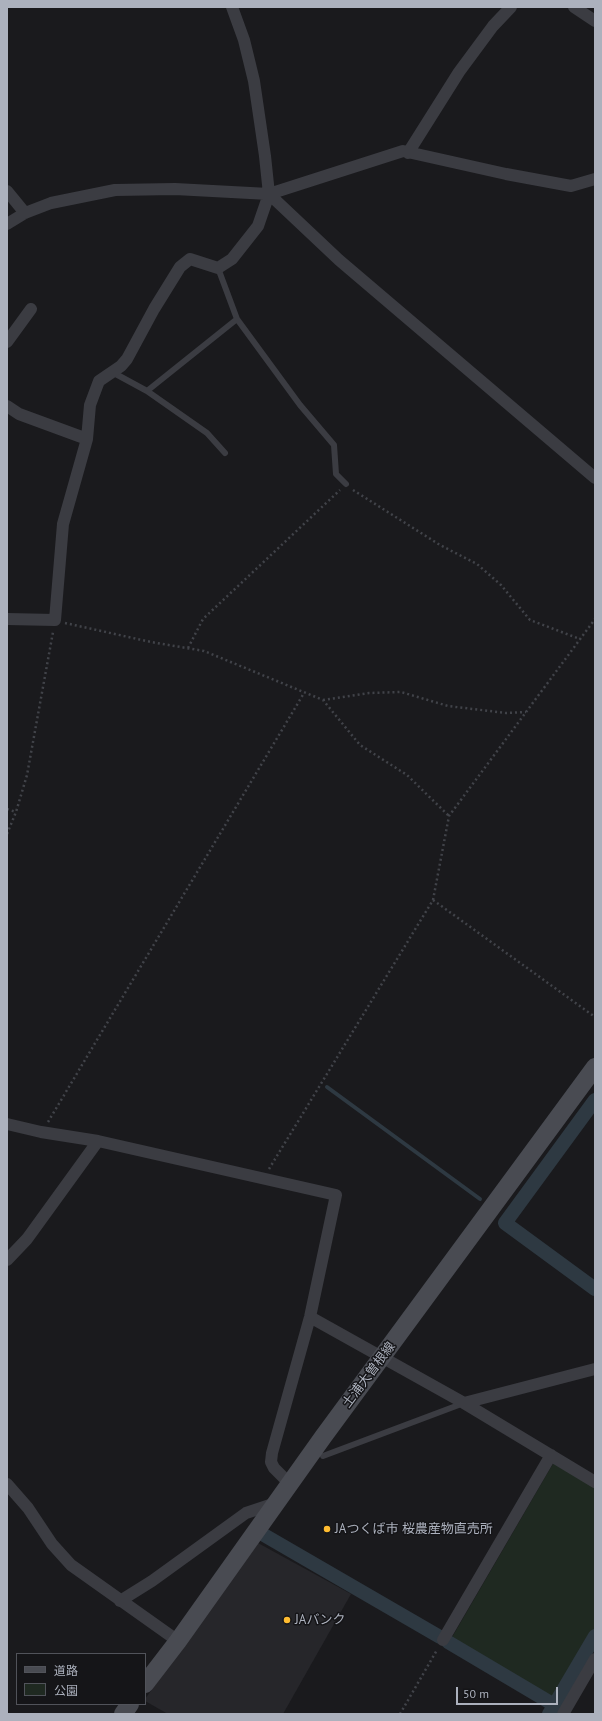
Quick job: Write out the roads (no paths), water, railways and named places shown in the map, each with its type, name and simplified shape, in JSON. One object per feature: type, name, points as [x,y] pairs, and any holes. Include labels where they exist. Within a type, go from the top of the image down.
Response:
[{"type":"main road","name":"土浦大曽根線","points":[[146,1683],[178,1641],[323,1437],[595,1067]]},
{"type":"main road","points":[[123,1714],[129,1705]]},
{"type":"street","points":[[7,619],[55,620],[63,524],[87,439],[90,406],[99,381],[121,366],[126,359],[180,267],[190,259],[218,268],[232,258],[258,226],[269,194],[265,156],[254,81],[244,40],[232,7]]},
{"type":"street","points":[[408,153],[459,72],[493,26],[510,7]]},
{"type":"street","points":[[574,7],[595,21]]},
{"type":"street","points":[[7,224],[25,213],[51,203],[115,190],[175,189],[269,194],[403,151],[499,173],[571,186],[595,179]]},
{"type":"street","points":[[7,191],[25,213]]},
{"type":"street","points":[[269,194],[339,260],[595,478]]},
{"type":"street","points":[[7,342],[31,308]]},
{"type":"street","points":[[7,406],[19,414],[87,439]]},
{"type":"street","points":[[7,1124],[41,1132],[98,1141],[336,1195],[310,1317],[272,1453],[271,1462],[274,1468],[290,1484]]},
{"type":"street","points":[[7,1260],[27,1239],[98,1141]]},
{"type":"street","points":[[310,1317],[464,1403],[595,1482]]},
{"type":"street","points":[[464,1403],[595,1369]]},
{"type":"street","points":[[443,1640],[551,1455]]},
{"type":"street","points":[[7,1484],[28,1508],[52,1544],[71,1565],[178,1641]]},
{"type":"street","points":[[120,1601],[152,1581],[246,1513],[276,1503]]},
{"type":"street","points":[[563,1714],[595,1658]]},
{"type":"lane","points":[[218,268],[237,319],[300,405],[334,445],[336,474],[346,484]]},
{"type":"lane","points":[[148,391],[237,319]]},
{"type":"lane","points":[[112,372],[148,391],[207,433],[225,454]]},
{"type":"lane","points":[[323,1456],[464,1403]]},
{"type":"waterway","points":[[327,1087],[480,1199]]},
{"type":"waterway","points":[[595,1100],[505,1223],[595,1289]]},
{"type":"waterway","points":[[264,1535],[440,1637]]},
{"type":"waterway","points":[[549,1714],[595,1636]]},
{"type":"waterway","points":[[448,1642],[556,1706]]},
{"type":"place","name":"JAつくば市 桜農産物直売所","points":[[327,1529]]},
{"type":"place","name":"JAバンク","points":[[287,1620]]}]
